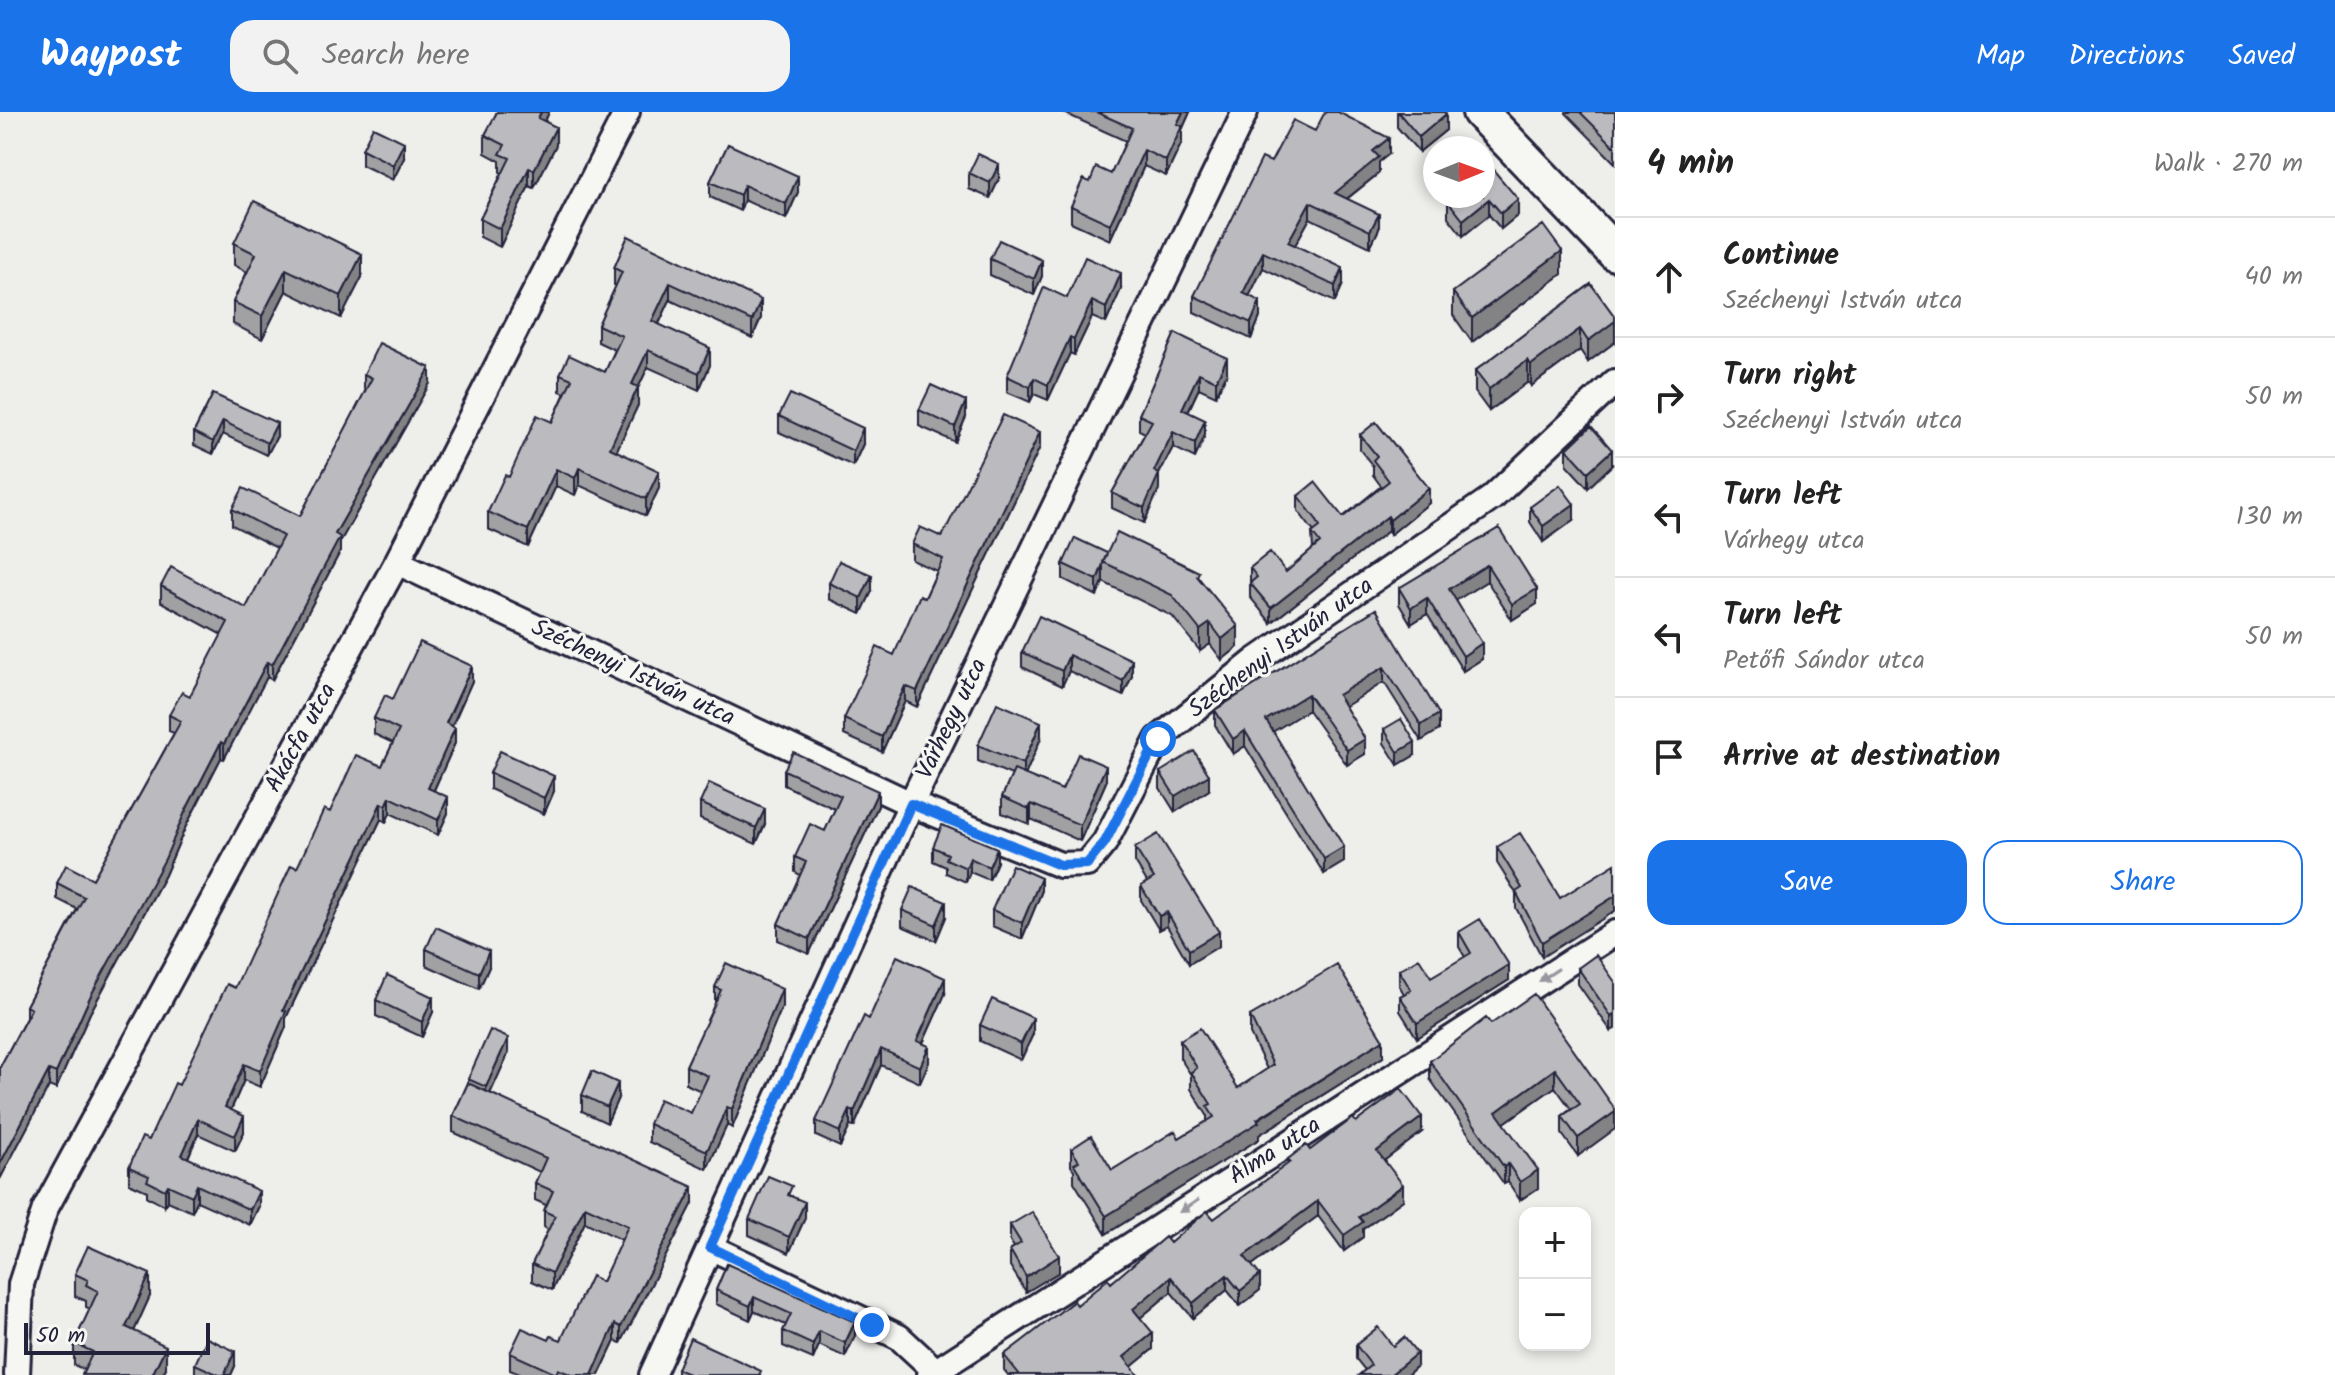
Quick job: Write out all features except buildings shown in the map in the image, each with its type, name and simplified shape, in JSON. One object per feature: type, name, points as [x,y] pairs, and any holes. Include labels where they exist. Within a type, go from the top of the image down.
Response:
[{"type":"street","name":"Akácfa utca","points":[[17,1375],[21,1284],[45,1209],[397,562],[627,112]]},
{"type":"street","name":"Várhegy utca","points":[[652,1375],[911,804],[1245,112]]},
{"type":"street","points":[[1480,112],[1615,253]]},
{"type":"street","name":"Széchenyi István utca","points":[[397,562],[911,804],[1060,865],[1087,864],[1105,842],[1158,739],[1255,661],[1492,498],[1615,382]]},
{"type":"street","name":"Alma utca","points":[[935,1373],[1615,933]]},
{"type":"street","points":[[710,1247],[899,1337],[935,1373]]},
{"type":"route","points":[[872,1325],[710,1247],[911,804],[1060,865],[1087,864],[1105,842],[1158,739]]}]
